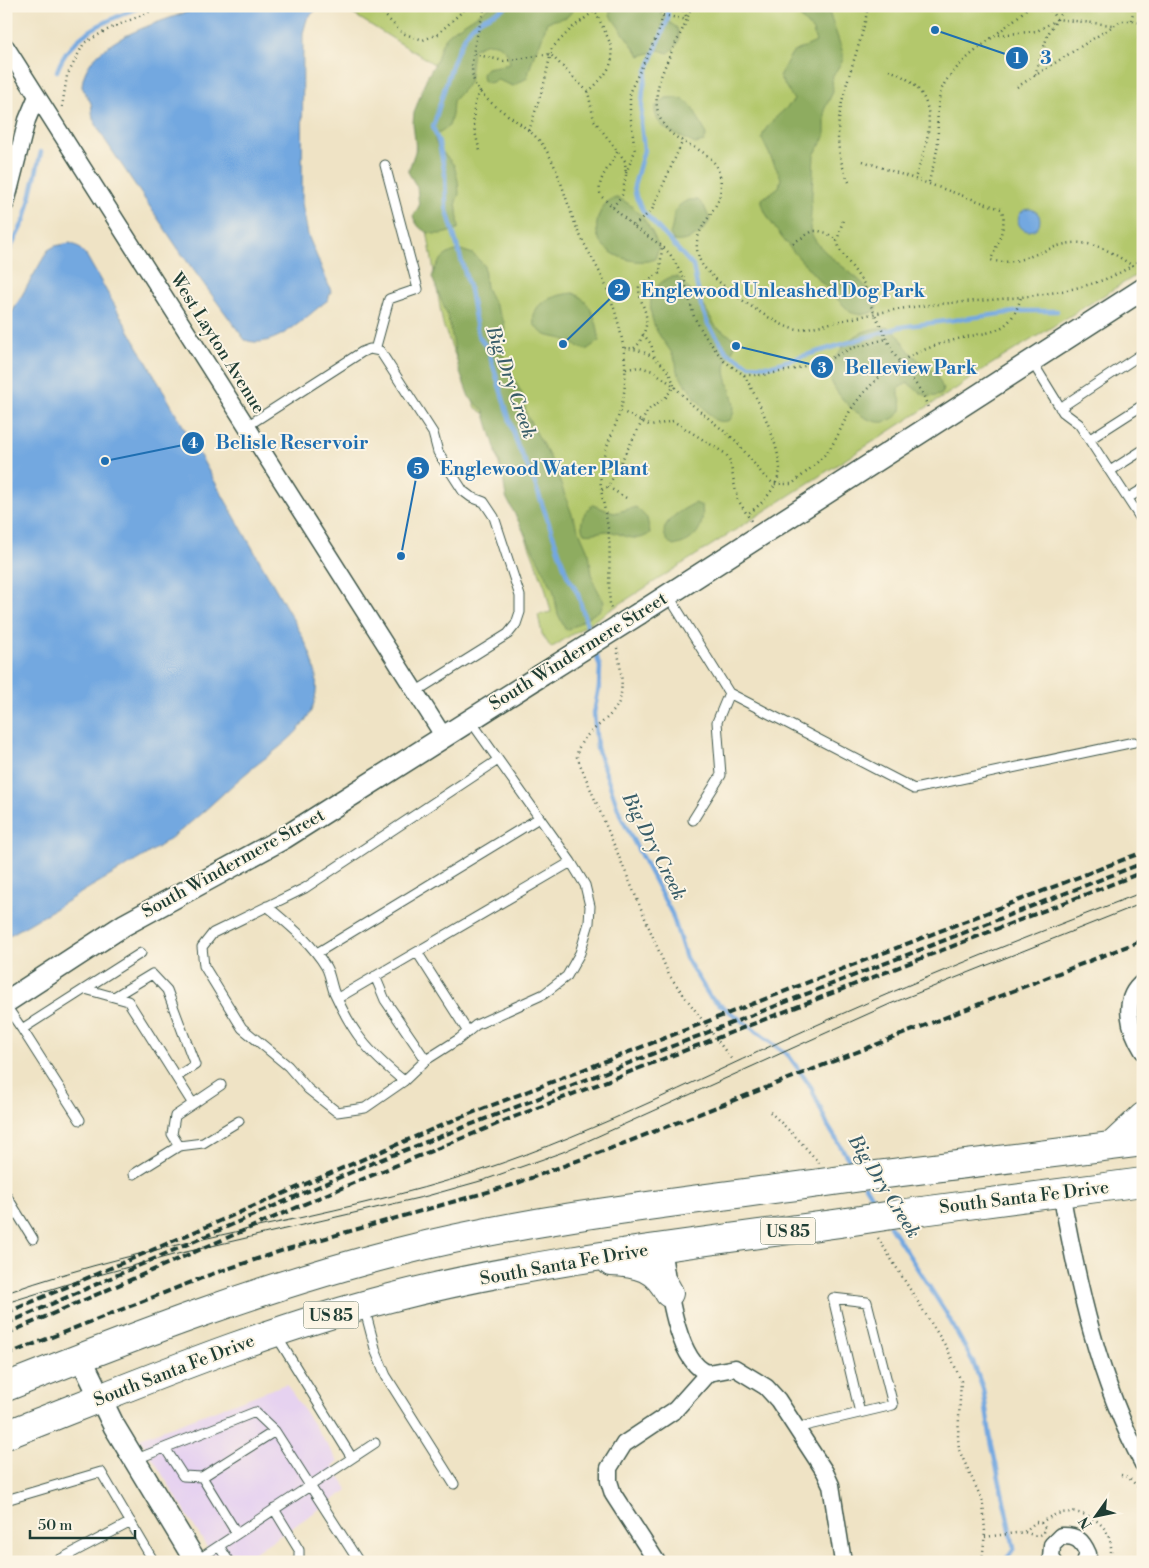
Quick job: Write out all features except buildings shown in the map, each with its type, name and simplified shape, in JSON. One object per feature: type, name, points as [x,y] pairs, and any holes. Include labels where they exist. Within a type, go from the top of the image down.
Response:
[{"type":"highway","points":[[1112,1146],[1143,1117]]},
{"type":"highway","name":"US 85","points":[[6,1386],[273,1288],[397,1252],[479,1234],[822,1176],[869,1176],[1143,1142]]},
{"type":"highway","name":"South Santa Fe Drive","points":[[6,1435],[274,1333],[363,1305],[501,1273],[662,1247],[1143,1182]]},
{"type":"highway","points":[[669,1293],[673,1273],[684,1259],[729,1238]]},
{"type":"highway","points":[[570,1261],[628,1263],[642,1266],[655,1273],[669,1293]]},
{"type":"street","name":"West Layton Avenue","points":[[6,47],[444,737]]},
{"type":"street","points":[[6,203],[27,120],[37,96]]},
{"type":"street","name":"South Windermere Street","points":[[6,1004],[124,925],[284,838],[640,613],[1143,289]]},
{"type":"street","points":[[1140,984],[1128,1012],[1134,1037],[1143,1051]]},
{"type":"street","points":[[1061,1192],[1084,1303],[1116,1407],[1143,1464]]},
{"type":"street","points":[[662,1247],[669,1293],[677,1327],[694,1362],[708,1372]]},
{"type":"street","points":[[81,1358],[100,1398],[134,1460],[196,1562]]},
{"type":"street","points":[[656,1562],[613,1494],[609,1481],[609,1468],[624,1444],[675,1410],[708,1372],[735,1368],[766,1387],[778,1400],[831,1485],[842,1562]]},
{"type":"street","points":[[1054,1562],[1052,1559],[1052,1545],[1061,1536],[1072,1536],[1083,1542],[1088,1554],[1085,1562]]},
{"type":"lane","points":[[375,350],[389,299],[418,289],[385,165]]},
{"type":"lane","points":[[247,426],[362,352],[370,349],[380,351],[433,433],[438,452],[463,490],[471,497],[484,502],[494,517],[520,596],[520,612],[516,624],[508,634],[415,692]]},
{"type":"lane","points":[[1060,408],[1143,353]]},
{"type":"lane","points":[[1031,360],[1063,412],[1080,424],[1143,522]]},
{"type":"lane","points":[[1090,439],[1143,405]]},
{"type":"lane","points":[[1110,471],[1143,450]]},
{"type":"lane","points":[[1128,498],[1143,488]]},
{"type":"lane","points":[[668,595],[729,693],[914,789],[1134,742]]},
{"type":"lane","points":[[693,820],[721,775],[717,722],[729,693]]},
{"type":"lane","points":[[470,720],[571,862],[585,885],[590,906],[589,923],[580,953],[567,976],[544,994],[476,1025],[426,1060],[404,1081],[365,1108],[337,1112],[308,1089],[288,1066],[242,1028],[204,966],[202,947],[213,933],[305,888],[498,760]]},
{"type":"lane","points":[[317,954],[540,818]]},
{"type":"lane","points":[[338,998],[571,862]]},
{"type":"lane","points":[[267,906],[317,954],[327,968],[338,998],[355,1034],[375,1058],[404,1081]]},
{"type":"lane","points":[[417,952],[468,1032]]},
{"type":"lane","points":[[22,1029],[141,953]]},
{"type":"lane","points":[[114,997],[152,974],[167,990],[195,1065],[176,1077]]},
{"type":"lane","points":[[375,976],[385,1000],[426,1060]]},
{"type":"lane","points":[[85,989],[128,1001],[193,1104]]},
{"type":"lane","points":[[6,1004],[80,1120]]},
{"type":"lane","points":[[179,1146],[172,1134],[176,1116],[221,1085]]},
{"type":"lane","points":[[134,1174],[179,1146],[203,1143],[239,1121]]},
{"type":"lane","points":[[6,1195],[34,1239]]},
{"type":"lane","points":[[796,1428],[860,1413],[893,1405],[867,1302],[833,1298],[860,1413]]},
{"type":"lane","points":[[363,1305],[376,1352],[386,1376],[454,1484]]},
{"type":"lane","points":[[274,1333],[352,1458]]},
{"type":"lane","points":[[134,1460],[255,1412],[275,1430],[358,1562]]},
{"type":"lane","points":[[165,1448],[183,1476],[202,1477],[275,1430]]},
{"type":"lane","points":[[196,1562],[375,1443]]},
{"type":"lane","points":[[6,1500],[101,1472],[154,1562]]},
{"type":"lane","points":[[202,1477],[237,1534]]},
{"type":"lane","points":[[274,1509],[299,1550],[299,1562]]},
{"type":"lane","points":[[55,1562],[131,1522]]},
{"type":"lane","points":[[219,1546],[229,1562]]},
{"type":"path","points":[[60,112],[67,76],[84,43],[102,32],[163,6]]},
{"type":"path","points":[[376,6],[402,33],[423,40],[438,34],[468,6]]},
{"type":"path","points":[[485,6],[475,46],[473,74],[480,91],[529,130],[542,144],[550,159],[580,235],[603,279],[624,348],[626,369],[620,410],[601,466],[602,490],[609,539],[608,586],[611,612]]},
{"type":"path","points":[[529,130],[544,84],[550,54],[556,43],[601,6]]},
{"type":"path","points":[[613,207],[622,195],[626,175],[635,151],[630,112],[630,91],[658,34],[663,15],[658,6]]},
{"type":"path","points":[[681,6],[688,20]]},
{"type":"path","points":[[691,6],[688,20],[661,76],[657,94],[660,117],[665,127],[712,159],[721,178],[718,204],[697,243],[700,261],[710,274],[767,317],[789,329],[798,330],[920,306],[1021,297],[1113,277],[1133,266],[1143,256]]},
{"type":"path","points":[[849,182],[840,157],[837,125],[844,90],[868,6]]},
{"type":"path","points":[[929,182],[936,154],[937,114],[941,91],[956,68],[998,35],[1029,6]]},
{"type":"path","points":[[1048,6],[1056,19]]},
{"type":"path","points":[[1035,75],[1048,34],[1065,6]]},
{"type":"path","points":[[1090,6],[1108,10],[1113,6]]},
{"type":"path","points":[[1131,20],[1134,6]]},
{"type":"path","points":[[588,92],[605,76],[610,69],[612,59],[608,38],[596,11]]},
{"type":"path","points":[[663,15],[688,20]]},
{"type":"path","points":[[998,35],[1037,31],[1056,19],[1113,25]]},
{"type":"path","points":[[1017,87],[1121,21],[1131,20],[1143,24]]},
{"type":"path","points":[[1138,39],[1143,36]]},
{"type":"path","points":[[474,54],[504,61],[550,54],[588,92],[594,120],[625,161],[626,175]]},
{"type":"path","points":[[889,70],[913,84],[920,92],[929,112],[930,123],[927,145],[916,178]]},
{"type":"path","points":[[480,91],[473,113],[475,134],[480,151]]},
{"type":"path","points":[[634,227],[652,210],[683,140]]},
{"type":"path","points":[[617,152],[600,184],[601,196],[634,227],[662,246],[678,267],[684,278],[694,317],[716,353],[744,375],[753,389],[776,450],[780,470],[774,484],[763,502],[747,514]]},
{"type":"path","points":[[863,160],[1001,209],[1004,215],[1004,222],[992,260],[1013,262],[1060,244],[1086,243],[1104,248],[1133,266]]},
{"type":"path","points":[[837,241],[843,220]]},
{"type":"path","points":[[793,243],[813,232],[819,231],[827,233],[837,241],[840,250],[864,284],[874,315],[886,339],[899,362],[923,394],[928,408]]},
{"type":"path","points":[[634,348],[638,345],[643,334],[647,317],[639,286],[660,273],[662,246]]},
{"type":"path","points":[[626,369],[640,367],[653,371],[674,386],[690,403],[736,441],[764,476],[774,484],[792,484],[822,457],[839,434],[850,411],[866,390],[899,362],[923,350],[956,339],[992,333],[1007,325],[1016,312],[1021,297]]},
{"type":"path","points":[[643,334],[651,344],[655,358]]},
{"type":"path","points":[[744,375],[763,375],[791,370],[829,359],[852,348],[886,339]]},
{"type":"path","points":[[624,348],[634,348],[655,358],[670,374],[674,386]]},
{"type":"path","points":[[602,490],[608,487],[640,421],[648,410],[666,397],[674,386]]},
{"type":"path","points":[[620,410],[651,426],[673,421],[721,449],[730,461],[737,498],[751,521]]},
{"type":"path","points":[[608,487],[628,499]]},
{"type":"path","points":[[617,646],[622,685],[616,708],[606,721],[582,741],[577,751],[581,768],[609,830],[669,975],[732,1060]]},
{"type":"path","points":[[770,1112],[798,1138],[822,1176]]},
{"type":"path","points":[[876,1235],[948,1350],[961,1381],[959,1450],[984,1502],[985,1537],[982,1562]]},
{"type":"path","points":[[1121,1475],[1128,1477],[1143,1492]]},
{"type":"path","points":[[985,1537],[1023,1532],[1036,1536],[1042,1534],[1045,1528],[1036,1522],[1023,1532]]},
{"type":"shaded area","points":[[286,1384],[338,1461],[333,1466],[348,1490],[240,1562],[216,1562],[140,1438]]},
{"type":"green space","points":[[340,6],[1143,6],[1143,271],[987,367],[551,648],[542,634],[538,615],[551,612],[545,587],[502,476],[487,415],[476,408],[443,325],[415,159],[416,123],[437,66]]},
{"type":"green space","points":[[491,6],[577,6],[567,17],[547,22],[541,41],[535,51],[527,78],[513,86],[498,80],[489,83],[483,81],[482,74],[487,68],[510,64],[505,51],[501,47],[491,43],[479,46],[473,50],[469,83],[453,101],[449,126],[435,135],[438,147],[454,165],[458,181],[459,194],[456,201],[459,228],[446,233],[432,234],[421,228],[413,216],[419,206],[417,187],[408,172],[416,149],[413,123],[414,113],[426,79],[437,60],[446,37]]},
{"type":"green space","points":[[613,6],[654,6],[665,19],[677,28],[679,39],[677,45],[668,53],[659,50],[640,56],[610,15]]},
{"type":"green space","points":[[790,6],[827,6],[843,53],[843,60],[832,77],[833,92],[825,108],[825,137],[814,155],[810,230],[816,241],[825,251],[868,289],[874,299],[877,310],[867,314],[850,312],[798,257],[772,224],[764,210],[762,199],[779,187],[781,178],[762,139],[763,134],[770,123],[794,100],[779,76],[792,53],[816,42],[813,31]]},
{"type":"green space","points":[[666,98],[682,99],[691,106],[705,131],[704,142],[695,144],[668,130],[658,121],[655,107]]},
{"type":"green space","points":[[617,198],[631,206],[648,225],[659,247],[655,259],[641,261],[624,258],[609,251],[599,239],[597,221],[599,214],[606,203]]},
{"type":"green space","points":[[688,200],[698,200],[704,206],[710,220],[700,233],[690,239],[674,241],[670,234],[675,211],[677,207]]},
{"type":"green space","points":[[461,250],[473,254],[484,265],[486,288],[504,322],[505,330],[501,347],[505,363],[522,394],[527,416],[553,463],[589,554],[593,581],[604,602],[600,610],[568,630],[565,629],[558,614],[553,589],[506,497],[502,471],[484,411],[469,397],[459,370],[448,317],[432,277],[436,266],[442,258],[450,253]]},
{"type":"green space","points":[[671,277],[678,277],[704,306],[716,327],[732,337],[736,342],[726,362],[725,369],[734,408],[730,420],[722,422],[715,420],[701,405],[679,375],[673,356],[659,335],[654,323],[651,315],[651,299],[658,286]]},
{"type":"green space","points":[[573,293],[589,306],[599,334],[599,341],[586,350],[563,339],[542,333],[534,324],[534,316],[540,305],[559,295]]},
{"type":"green space","points":[[885,327],[897,333],[909,351],[936,375],[943,389],[942,394],[932,397],[916,390],[908,383],[898,388],[901,405],[900,412],[892,419],[881,422],[860,415],[850,407],[835,388],[830,379],[829,371],[844,345],[854,337],[865,331]]},
{"type":"green space","points":[[695,503],[702,506],[703,514],[697,533],[687,541],[673,546],[666,539],[665,526],[675,515]]},
{"type":"green space","points":[[593,505],[614,513],[636,507],[647,518],[650,533],[640,538],[634,538],[608,531],[584,533],[582,521],[587,510]]},
{"type":"water","points":[[204,6],[319,7],[307,19],[303,33],[302,203],[308,235],[331,291],[328,300],[300,323],[267,341],[245,340],[181,253],[105,140],[93,119],[91,103],[82,87],[86,70],[97,56],[112,44],[150,25]]},
{"type":"water","points":[[1029,209],[1037,212],[1040,220],[1037,228],[1029,231],[1021,228],[1018,220],[1021,212]]},
{"type":"water","points":[[70,243],[77,246],[86,255],[296,624],[309,650],[316,678],[316,692],[313,706],[308,716],[294,734],[242,776],[179,832],[144,856],[6,937],[6,323],[48,250],[55,246]]},
{"type":"waterway","points":[[57,71],[63,58],[81,37],[104,23],[143,6]]},
{"type":"waterway","name":"Big Dry Creek","points":[[507,6],[476,23],[468,31],[456,56],[433,127],[439,143],[445,174],[446,207],[470,290],[478,335],[488,349],[517,444],[534,481],[567,575],[578,594],[590,636]]},
{"type":"waterway","points":[[667,6],[668,19],[647,71],[643,90],[641,123],[644,150],[634,186],[636,197],[643,211],[693,266],[701,305],[708,324],[727,352],[749,365],[770,366],[900,327],[1023,311],[1057,311]]},
{"type":"waterway","points":[[6,257],[25,219],[41,152]]},
{"type":"waterway","name":"Big Dry Creek","points":[[594,648],[600,667],[599,687],[594,713],[597,748],[621,817],[672,914],[686,958],[710,997],[789,1056],[811,1087],[828,1126],[854,1168]]},
{"type":"waterway","name":"Big Dry Creek","points":[[865,1186],[879,1209]]},
{"type":"waterway","name":"Big Dry Creek","points":[[890,1226],[945,1311],[973,1362],[983,1389],[991,1441],[1014,1548],[1004,1562]]},
{"type":"tram line","points":[[6,1293],[124,1258],[364,1203],[482,1170],[571,1137],[906,986],[1143,892]]},
{"type":"tram line","points":[[6,1303],[84,1279],[173,1255],[427,1196],[484,1180],[563,1152],[890,1004],[1143,903]]},
{"type":"railway","points":[[6,1313],[454,1120],[1143,852]]},
{"type":"railway","points":[[6,1324],[372,1163],[1143,863]]},
{"type":"railway","points":[[6,1334],[346,1186],[514,1117],[1143,872]]},
{"type":"railway","points":[[6,1355],[212,1274],[284,1250],[512,1185],[617,1146],[1143,940]]},
{"type":"place","name":"3","points":[[935,30]]},
{"type":"place","name":"Englewood Unleashed Dog Park","points":[[563,344]]},
{"type":"place","name":"Belleview Park","points":[[736,346]]},
{"type":"place","name":"Belisle Reservoir","points":[[105,461]]},
{"type":"place","name":"Englewood Water Plant","points":[[401,556]]}]
